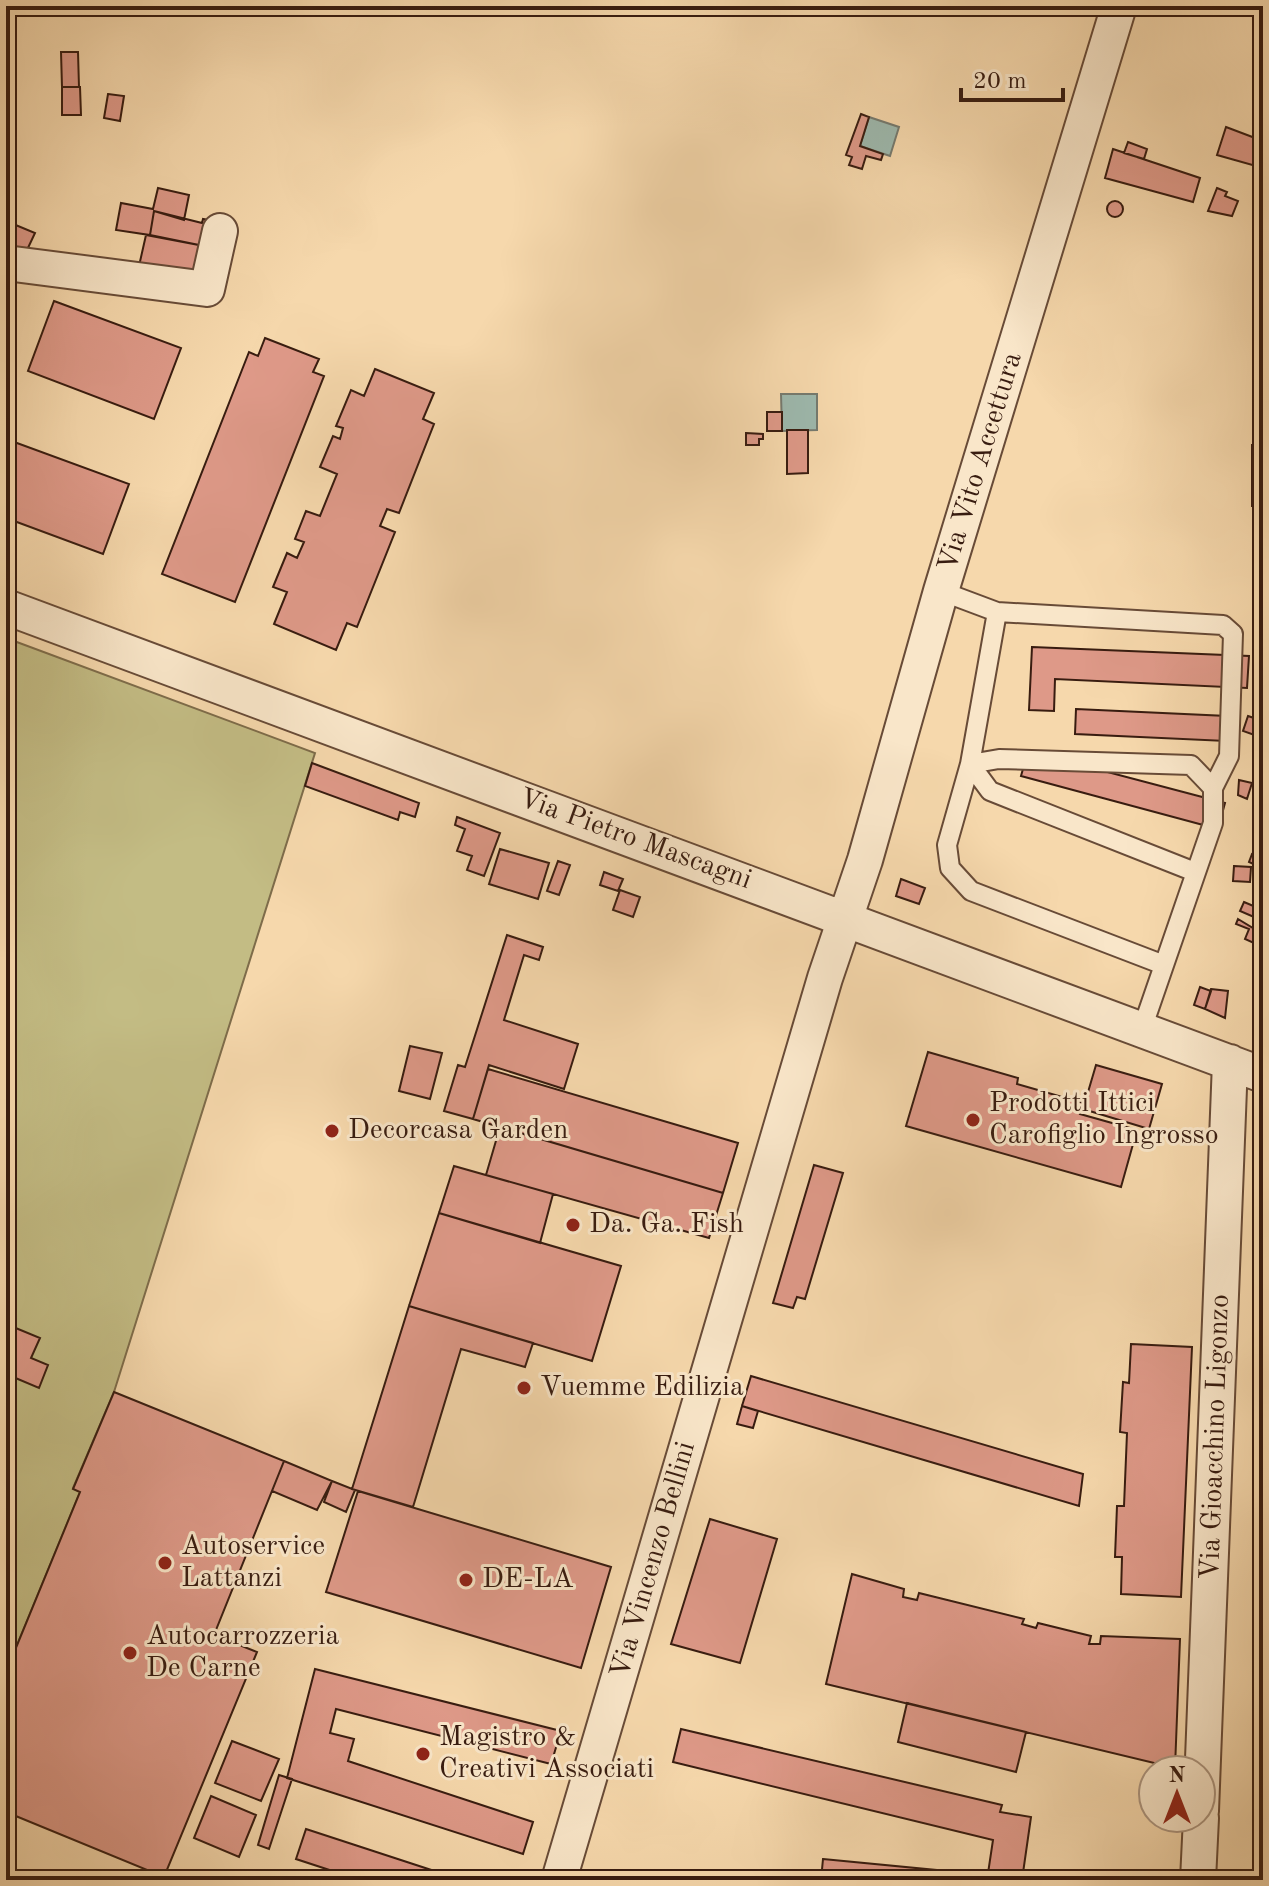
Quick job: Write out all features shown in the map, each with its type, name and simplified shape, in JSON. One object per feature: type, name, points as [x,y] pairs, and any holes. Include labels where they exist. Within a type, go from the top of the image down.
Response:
[{"type":"street","name":"Via Vito Accettura","points":[[845,918],[1119,6]]},
{"type":"street","points":[[6,263],[207,289],[220,231]]},
{"type":"street","name":"Via Pietro Mascagni","points":[[6,607],[1263,1075]]},
{"type":"street","name":"Via Vincenzo Bellini","points":[[559,1880],[845,918]]},
{"type":"street","name":"Via Gioacchino Ligonzo","points":[[1203,1754],[1230,1062]]},
{"type":"street","points":[[1198,1880],[1200,1834]]},
{"type":"lane","points":[[941,591],[997,612],[1223,625],[1233,634],[1229,756],[1213,788],[1213,823],[1142,1029]]},
{"type":"lane","points":[[997,612],[970,764],[947,845],[950,868],[971,891],[1164,965]]},
{"type":"lane","points":[[970,764],[999,759],[1191,765],[1213,788]]},
{"type":"lane","points":[[970,764],[990,791],[1195,872]]},
{"type":"shaded area","points":[[869,117],[899,127],[890,156],[860,146]]},
{"type":"shaded area","points":[[781,394],[817,394],[817,430],[782,431]]},
{"type":"shaded area","points":[[6,638],[315,753],[114,1392],[73,1488],[80,1492],[6,1672]]},
{"type":"building","points":[[61,52],[78,52],[79,87],[62,87]]},
{"type":"building","points":[[62,87],[80,87],[81,115],[62,115]]},
{"type":"building","points":[[108,94],[124,96],[120,121],[104,118]]},
{"type":"building","points":[[861,114],[869,117],[860,146],[883,154],[881,160],[866,156],[862,169],[849,165],[852,157],[846,155]]},
{"type":"building","points":[[1226,127],[1263,141],[1263,168],[1217,155]]},
{"type":"building","points":[[1128,142],[1147,149],[1144,159],[1124,153]]},
{"type":"building","points":[[1113,149],[1200,178],[1193,202],[1105,178]]},
{"type":"building","points":[[158,188],[189,195],[184,220],[154,211],[150,235],[116,230],[121,203],[153,209]]},
{"type":"building","points":[[1217,188],[1227,192],[1225,196],[1238,201],[1232,216],[1208,211]]},
{"type":"building","points":[[1112,201],[1118,201],[1123,209],[1121,215],[1112,217],[1107,212],[1107,206]]},
{"type":"building","points":[[154,211],[202,223],[203,219],[209,220],[204,246],[150,235]]},
{"type":"building","points":[[6,221],[35,233],[27,250],[6,253]]},
{"type":"building","points":[[146,235],[204,246],[198,278],[139,266]]},
{"type":"building","points":[[54,301],[181,348],[154,419],[28,371]]},
{"type":"building","points":[[265,338],[319,359],[313,372],[324,376],[235,602],[162,574],[249,352],[258,356]]},
{"type":"building","points":[[375,369],[434,393],[423,419],[434,424],[399,513],[387,509],[380,526],[395,532],[357,627],[347,623],[336,650],[274,624],[287,592],[273,587],[287,553],[297,558],[304,542],[295,539],[306,511],[320,516],[337,474],[320,467],[333,436],[340,439],[343,428],[336,426],[351,390],[364,396]]},
{"type":"building","points":[[767,412],[782,412],[782,431],[767,431]]},
{"type":"building","points":[[787,430],[808,430],[808,473],[787,474]]},
{"type":"building","points":[[746,433],[763,434],[763,439],[759,439],[759,445],[746,445]]},
{"type":"building","points":[[6,439],[129,484],[103,554],[6,518]]},
{"type":"building","points":[[1252,445],[1263,445],[1263,495],[1256,506],[1252,506]]},
{"type":"building","points":[[1256,572],[1263,572],[1263,599],[1255,598]]},
{"type":"building","points":[[1032,647],[1249,656],[1247,688],[1055,679],[1054,711],[1029,710]]},
{"type":"building","points":[[1076,709],[1227,716],[1226,741],[1075,734]]},
{"type":"building","points":[[1248,716],[1263,721],[1263,738],[1243,731]]},
{"type":"building","points":[[1028,751],[1225,803],[1218,829],[1021,776]]},
{"type":"building","points":[[312,763],[419,803],[415,817],[400,812],[398,820],[305,786]]},
{"type":"building","points":[[1239,780],[1252,783],[1247,799],[1238,795]]},
{"type":"building","points":[[457,817],[500,833],[484,876],[467,870],[472,856],[457,851],[465,829],[455,825]]},
{"type":"building","points":[[500,849],[549,863],[538,899],[489,884]]},
{"type":"building","points":[[1252,854],[1263,859],[1262,868],[1249,862]]},
{"type":"building","points":[[558,861],[570,865],[559,895],[547,891]]},
{"type":"building","points":[[1234,866],[1251,867],[1250,882],[1233,881]]},
{"type":"building","points":[[604,872],[623,879],[618,891],[600,885]]},
{"type":"building","points":[[901,879],[925,888],[919,904],[896,896]]},
{"type":"building","points":[[620,890],[640,897],[633,917],[613,910]]},
{"type":"building","points":[[1244,902],[1263,910],[1261,920],[1240,911]]},
{"type":"building","points":[[1238,919],[1261,933],[1256,944],[1245,939],[1249,929],[1236,924]]},
{"type":"building","points":[[507,935],[543,947],[539,960],[524,955],[504,1020],[578,1044],[564,1089],[489,1065],[473,1119],[444,1111],[458,1065],[465,1067]]},
{"type":"building","points":[[1200,987],[1211,991],[1205,1009],[1194,1005]]},
{"type":"building","points":[[1211,989],[1228,991],[1225,1018],[1205,1009]]},
{"type":"building","points":[[410,1046],[442,1053],[430,1099],[399,1091]]},
{"type":"building","points":[[928,1052],[1018,1078],[1017,1084],[1083,1103],[1080,1114],[1137,1130],[1121,1187],[906,1126]]},
{"type":"building","points":[[1096,1065],[1162,1084],[1149,1129],[1083,1109]]},
{"type":"building","points":[[488,1069],[738,1143],[723,1193],[473,1119]]},
{"type":"building","points":[[500,1127],[723,1193],[709,1238],[486,1175]]},
{"type":"building","points":[[814,1165],[843,1173],[805,1299],[797,1297],[793,1308],[773,1303]]},
{"type":"building","points":[[454,1166],[553,1194],[540,1243],[439,1213]]},
{"type":"building","points":[[439,1213],[621,1266],[592,1361],[409,1306]]},
{"type":"building","points":[[409,1306],[533,1343],[525,1367],[461,1349],[413,1507],[352,1489]]},
{"type":"building","points":[[6,1324],[40,1338],[31,1358],[48,1365],[39,1388],[6,1374]]},
{"type":"building","points":[[1131,1344],[1192,1347],[1181,1597],[1121,1594],[1122,1557],[1115,1557],[1117,1506],[1124,1506],[1127,1433],[1120,1432],[1123,1382],[1129,1383]]},
{"type":"building","points":[[751,1376],[1083,1474],[1079,1506],[742,1406]]},
{"type":"building","points":[[114,1392],[284,1461],[214,1635],[257,1652],[164,1877],[6,1812],[6,1672],[80,1492],[73,1489]]},
{"type":"building","points":[[742,1406],[758,1411],[753,1428],[737,1424]]},
{"type":"building","points":[[284,1461],[332,1481],[317,1510],[272,1491]]},
{"type":"building","points":[[332,1481],[355,1490],[346,1512],[324,1502]]},
{"type":"building","points":[[358,1491],[611,1567],[581,1668],[326,1592]]},
{"type":"building","points":[[710,1519],[777,1539],[740,1663],[671,1644]]},
{"type":"building","points":[[852,1574],[904,1589],[903,1597],[917,1600],[919,1593],[1024,1619],[1022,1624],[1036,1628],[1038,1623],[1091,1636],[1089,1644],[1100,1644],[1101,1636],[1180,1639],[1176,1754],[1137,1754],[1137,1759],[826,1684]]},
{"type":"building","name":"Magistro & Creativi Associati","points":[[315,1669],[561,1731],[551,1764],[336,1709],[330,1733],[354,1739],[348,1761],[533,1822],[523,1854],[287,1778]]},
{"type":"building","points":[[907,1703],[1026,1732],[1016,1772],[898,1742]]},
{"type":"building","points":[[681,1729],[1002,1805],[1000,1812],[1031,1817],[1022,1880],[987,1880],[993,1840],[673,1762]]},
{"type":"building","points":[[232,1741],[279,1759],[261,1801],[215,1783]]},
{"type":"building","points":[[279,1775],[292,1779],[269,1849],[258,1845]]},
{"type":"building","points":[[211,1796],[256,1815],[239,1857],[194,1838]]},
{"type":"building","points":[[306,1829],[462,1880],[360,1880],[296,1859]]},
{"type":"building","points":[[823,1859],[936,1870],[935,1880],[821,1880]]},
{"type":"place","name":"Prodotti Ittici Carofiglio Ingrosso","points":[[973,1120]]},
{"type":"place","name":"Decorcasa Garden","points":[[332,1131]]},
{"type":"place","name":"Da. Ga. Fish","points":[[573,1225]]},
{"type":"place","name":"Vuemme Edilizia","points":[[524,1388]]},
{"type":"place","name":"Autoservice Lattanzi","points":[[165,1563]]},
{"type":"place","name":"DE-LA","points":[[466,1580]]},
{"type":"place","name":"Autocarrozzeria De Carne","points":[[130,1653]]},
{"type":"place","name":"Magistro & Creativi Associati","points":[[423,1754]]}]
